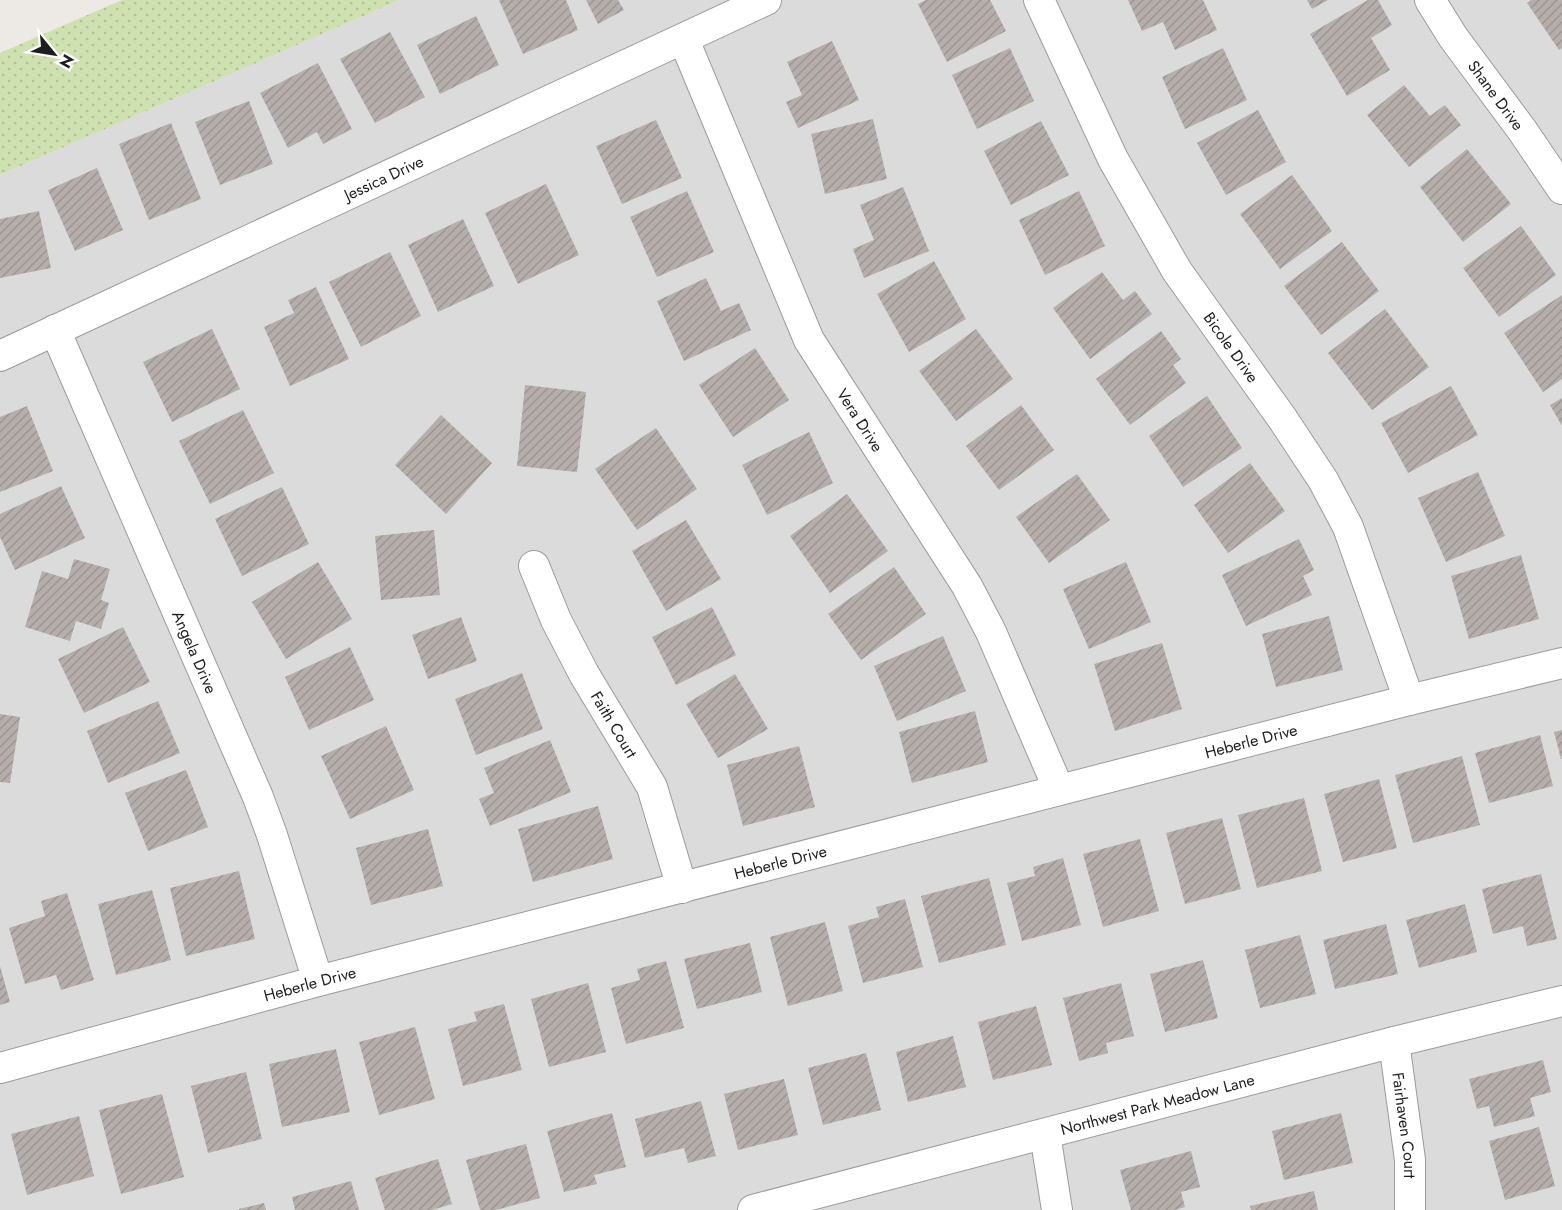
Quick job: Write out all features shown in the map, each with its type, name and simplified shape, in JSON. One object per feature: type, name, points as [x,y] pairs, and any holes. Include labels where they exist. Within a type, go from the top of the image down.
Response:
[{"type":"street","name":"Jessica Drive","points":[[0,356],[766,0]]},
{"type":"street","name":"Bicole Drive","points":[[1039,0],[1113,159],[1177,271],[1282,418],[1323,480],[1348,527],[1409,700]]},
{"type":"street","name":"Shane Drive","points":[[1430,0],[1453,37],[1522,130],[1562,189]]},
{"type":"street","name":"Vera Drive","points":[[684,40],[809,340],[967,586],[991,632],[1059,790]]},
{"type":"street","name":"Angela Drive","points":[[55,330],[258,797],[318,981]]},
{"type":"street","name":"Faith Court","points":[[534,566],[556,620],[584,674],[652,787],[682,888]]},
{"type":"street","name":"Heberle Drive","points":[[0,1068],[318,981],[1409,700],[1562,663]]},
{"type":"street","name":"Northwest Park Meadow Lane","points":[[753,1210],[1394,1042],[1562,1001]]},
{"type":"street","name":"Fairhaven Court","points":[[1394,1042],[1410,1160],[1410,1210]]},
{"type":"street","points":[[1045,1134],[1058,1210]]},
{"type":"shaded area","points":[[400,0],[1562,0],[1562,1210],[0,1210],[0,175]]},
{"type":"green space","points":[[122,0],[400,0],[0,175],[0,53]]},
{"type":"building","points":[[499,0],[566,0],[578,30],[523,54]]},
{"type":"building","points":[[586,0],[618,0],[624,10],[598,24]]},
{"type":"building","points":[[926,0],[990,0],[1006,31],[947,62],[918,4]]},
{"type":"building","points":[[1128,0],[1203,0],[1217,30],[1175,50],[1163,22],[1142,31]]},
{"type":"building","points":[[1307,0],[1328,0],[1312,9]]},
{"type":"building","points":[[1368,0],[1378,0],[1392,25],[1371,38],[1390,70],[1347,96],[1310,34]]},
{"type":"building","points":[[1531,0],[1562,0],[1562,48],[1559,50],[1527,3]]},
{"type":"building","points":[[476,16],[499,65],[440,94],[417,45]]},
{"type":"building","points":[[390,32],[425,97],[375,123],[340,59]]},
{"type":"building","points":[[832,41],[859,100],[798,128],[786,102],[802,95],[787,62]]},
{"type":"building","points":[[1010,48],[1034,101],[977,129],[952,75]]},
{"type":"building","points":[[1223,48],[1247,100],[1185,129],[1162,77]]},
{"type":"building","points":[[318,63],[352,129],[323,144],[317,132],[288,148],[260,93]]},
{"type":"building","points":[[1404,85],[1430,116],[1445,105],[1461,125],[1409,167],[1367,115]]},
{"type":"building","points":[[249,101],[273,164],[220,185],[195,122]]},
{"type":"building","points":[[1258,110],[1286,162],[1226,195],[1197,143]]},
{"type":"building","points":[[873,119],[887,179],[825,194],[811,134]]},
{"type":"building","points":[[656,120],[682,178],[622,204],[596,146]]},
{"type":"building","points":[[1041,121],[1069,175],[1011,205],[984,151]]},
{"type":"building","points":[[171,123],[201,199],[149,220],[119,144]]},
{"type":"building","points":[[1467,149],[1511,204],[1463,242],[1420,187]]},
{"type":"building","points":[[97,168],[123,230],[75,251],[48,190]]},
{"type":"building","points":[[1292,175],[1332,231],[1280,269],[1240,214]]},
{"type":"building","points":[[546,184],[579,255],[518,284],[485,213]]},
{"type":"building","points":[[903,187],[929,251],[864,278],[853,249],[874,240],[860,205]]},
{"type":"building","points":[[687,191],[714,252],[657,277],[630,217]]},
{"type":"building","points":[[1079,191],[1105,246],[1045,275],[1019,220]]},
{"type":"building","points":[[39,211],[51,268],[0,278],[0,219]]},
{"type":"building","points":[[463,219],[494,286],[438,312],[408,245]]},
{"type":"building","points":[[1521,226],[1556,275],[1499,317],[1463,268]]},
{"type":"building","points":[[1342,242],[1379,291],[1321,335],[1284,286]]},
{"type":"building","points":[[390,252],[421,316],[361,347],[329,282]]},
{"type":"building","points":[[934,261],[966,319],[909,352],[877,294]]},
{"type":"building","points":[[1102,272],[1123,300],[1135,291],[1152,314],[1090,359],[1053,308]]},
{"type":"building","points":[[706,278],[721,311],[739,303],[751,330],[684,361],[657,301]]},
{"type":"building","points":[[316,287],[349,359],[290,386],[264,327],[294,313],[288,300]]},
{"type":"building","points":[[1562,295],[1562,379],[1543,392],[1504,333]]},
{"type":"building","points":[[1385,309],[1429,367],[1372,410],[1328,353]]},
{"type":"building","points":[[212,329],[240,389],[172,422],[143,362]]},
{"type":"building","points":[[976,329],[1013,379],[956,421],[919,371]]},
{"type":"building","points":[[1161,331],[1181,359],[1173,365],[1186,383],[1130,425],[1096,379]]},
{"type":"building","points":[[755,348],[789,400],[733,437],[699,385]]},
{"type":"building","points":[[525,385],[586,392],[577,472],[517,466]]},
{"type":"building","points":[[1451,386],[1478,435],[1408,473],[1381,423]]},
{"type":"building","points":[[1207,396],[1242,448],[1183,487],[1149,436]]},
{"type":"building","points":[[1562,398],[1562,426],[1550,405]]},
{"type":"building","points":[[1021,405],[1054,450],[999,490],[966,446]]},
{"type":"building","points":[[27,406],[53,471],[0,492],[0,417]]},
{"type":"building","points":[[243,410],[274,473],[210,504],[179,441]]},
{"type":"building","points":[[441,415],[492,463],[446,514],[395,465]]},
{"type":"building","points":[[656,428],[697,489],[637,530],[595,469]]},
{"type":"building","points":[[809,432],[833,483],[767,515],[742,465]]},
{"type":"building","points":[[1250,463],[1285,511],[1228,553],[1194,505]]},
{"type":"building","points":[[1478,472],[1505,536],[1446,562],[1418,498]]},
{"type":"building","points":[[1077,474],[1110,520],[1049,563],[1016,517]]},
{"type":"building","points":[[61,486],[85,538],[15,570],[0,537],[0,514]]},
{"type":"building","points":[[282,487],[309,544],[242,576],[215,519]]},
{"type":"building","points":[[847,494],[888,551],[830,593],[790,536]]},
{"type":"building","points":[[686,520],[721,579],[666,611],[632,551]]},
{"type":"building","points":[[434,530],[440,595],[381,600],[375,536]]},
{"type":"building","points":[[1299,539],[1314,570],[1303,576],[1312,595],[1246,626],[1222,575]]},
{"type":"building","points":[[1521,555],[1539,619],[1469,639],[1451,576]]},
{"type":"building","points":[[74,559],[110,569],[101,600],[109,603],[101,629],[76,621],[70,641],[25,627],[42,571],[68,579]]},
{"type":"building","points":[[318,562],[352,619],[286,659],[252,602]]},
{"type":"building","points":[[1126,562],[1151,622],[1089,649],[1063,589]]},
{"type":"building","points":[[894,567],[926,614],[861,660],[828,614]]},
{"type":"building","points":[[712,607],[736,655],[676,685],[652,637]]},
{"type":"building","points":[[1329,616],[1343,670],[1276,687],[1262,634]]},
{"type":"building","points":[[461,617],[477,661],[428,679],[412,635]]},
{"type":"building","points":[[123,627],[150,682],[84,713],[58,659]]},
{"type":"building","points":[[943,636],[966,691],[897,721],[874,666]]},
{"type":"building","points":[[1162,643],[1182,709],[1115,731],[1094,664]]},
{"type":"building","points":[[350,647],[374,700],[309,730],[285,677]]},
{"type":"building","points":[[522,673],[543,729],[476,755],[455,699]]},
{"type":"building","points":[[735,674],[768,729],[718,758],[686,704]]},
{"type":"building","points":[[158,701],[180,753],[108,783],[87,731]]},
{"type":"building","points":[[975,711],[988,762],[912,783],[899,732]]},
{"type":"building","points":[[0,714],[20,717],[10,783],[0,782]]},
{"type":"building","points":[[386,726],[414,790],[350,819],[321,756]]},
{"type":"building","points":[[1562,730],[1562,759],[1561,759],[1554,732]]},
{"type":"building","points":[[1540,735],[1553,786],[1489,803],[1475,753]]},
{"type":"building","points":[[550,740],[571,792],[490,826],[479,799],[494,793],[484,768]]},
{"type":"building","points":[[799,746],[815,807],[743,826],[727,765]]},
{"type":"building","points":[[1462,756],[1480,825],[1413,843],[1395,775]]},
{"type":"building","points":[[186,770],[208,827],[148,851],[125,793]]},
{"type":"building","points":[[1379,779],[1397,848],[1343,862],[1324,794]]},
{"type":"building","points":[[1304,798],[1322,871],[1257,888],[1238,815]]},
{"type":"building","points":[[598,806],[613,859],[533,882],[518,829]]},
{"type":"building","points":[[1222,818],[1241,889],[1185,904],[1166,833]]},
{"type":"building","points":[[428,829],[443,886],[371,905],[356,848]]},
{"type":"building","points":[[1140,839],[1159,911],[1103,927],[1083,854]]},
{"type":"building","points":[[1063,858],[1081,925],[1022,941],[1007,883],[1035,876],[1033,867]]},
{"type":"building","points":[[239,871],[255,939],[186,956],[170,888]]},
{"type":"building","points":[[1541,874],[1557,939],[1527,946],[1523,926],[1493,934],[1482,889]]},
{"type":"building","points":[[989,878],[1006,945],[939,963],[921,896]]},
{"type":"building","points":[[152,890],[171,960],[116,975],[98,904]]},
{"type":"building","points":[[67,893],[94,980],[61,990],[56,975],[25,984],[9,928],[45,916],[41,901]]},
{"type":"building","points":[[905,899],[923,967],[863,983],[848,926],[879,917],[876,907]]},
{"type":"building","points":[[1465,904],[1477,952],[1419,968],[1406,920]]},
{"type":"building","points":[[825,922],[843,991],[788,1006],[770,937]]},
{"type":"building","points":[[1386,924],[1398,974],[1335,989],[1323,940]]},
{"type":"building","points":[[1300,935],[1316,994],[1260,1008],[1245,950]]},
{"type":"building","points":[[750,943],[762,992],[697,1009],[684,959]]},
{"type":"building","points":[[1203,960],[1218,1018],[1165,1032],[1150,974]]},
{"type":"building","points":[[666,961],[684,1028],[626,1044],[611,988],[640,980],[637,969]]},
{"type":"building","points":[[0,966],[10,1002],[0,1005]]},
{"type":"building","points":[[588,983],[606,1052],[549,1067],[531,999]]},
{"type":"building","points":[[1121,983],[1134,1036],[1106,1043],[1108,1053],[1079,1061],[1063,998]]},
{"type":"building","points":[[504,1004],[522,1070],[463,1086],[448,1029],[477,1021],[474,1012]]},
{"type":"building","points":[[1036,1006],[1052,1065],[993,1080],[978,1022]]},
{"type":"building","points":[[415,1027],[435,1099],[379,1115],[359,1042]]},
{"type":"building","points":[[953,1036],[966,1087],[908,1102],[896,1052]]},
{"type":"building","points":[[336,1049],[350,1112],[282,1127],[269,1064]]},
{"type":"building","points":[[866,1053],[881,1110],[823,1125],[808,1068]]},
{"type":"building","points":[[1543,1060],[1551,1092],[1530,1098],[1535,1116],[1494,1127],[1489,1106],[1477,1109],[1469,1079]]},
{"type":"building","points":[[246,1072],[262,1139],[208,1153],[191,1086]]},
{"type":"building","points":[[784,1079],[798,1135],[738,1150],[724,1094]]},
{"type":"building","points":[[162,1094],[184,1177],[121,1194],[99,1110]]},
{"type":"building","points":[[701,1101],[716,1156],[688,1163],[684,1148],[645,1158],[635,1119]]},
{"type":"building","points":[[612,1113],[626,1167],[594,1175],[597,1184],[564,1192],[547,1131]]},
{"type":"building","points":[[1341,1113],[1353,1163],[1284,1180],[1272,1131]]},
{"type":"building","points":[[79,1116],[94,1176],[27,1195],[11,1134]]},
{"type":"building","points":[[1539,1127],[1555,1186],[1505,1200],[1489,1141]]},
{"type":"building","points":[[526,1144],[540,1198],[496,1210],[480,1210],[466,1160]]},
{"type":"building","points":[[1191,1151],[1200,1187],[1181,1192],[1185,1207],[1175,1210],[1131,1210],[1120,1170]]},
{"type":"building","points":[[438,1159],[452,1204],[432,1210],[385,1210],[375,1178]]},
{"type":"building","points":[[351,1181],[359,1210],[295,1210],[292,1197]]},
{"type":"building","points":[[1314,1191],[1318,1210],[1251,1210],[1250,1206]]},
{"type":"building","points":[[264,1203],[266,1210],[239,1210],[239,1209]]}]
